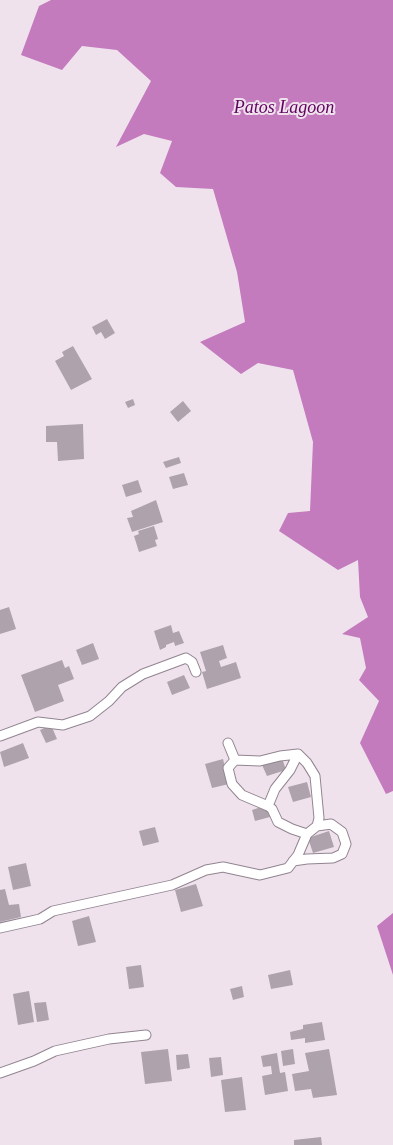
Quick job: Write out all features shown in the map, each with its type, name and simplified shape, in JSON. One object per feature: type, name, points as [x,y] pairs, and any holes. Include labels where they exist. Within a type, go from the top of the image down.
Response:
[{"type":"lane","points":[[0,736],[38,722],[62,725],[90,716],[110,701],[122,687],[143,674],[186,658],[192,662],[196,672]]},
{"type":"lane","points":[[228,743],[234,760]]},
{"type":"lane","points":[[234,760],[260,761],[298,754]]},
{"type":"lane","points":[[268,806],[275,788],[290,770],[298,754]]},
{"type":"lane","points":[[298,754],[307,763],[315,776],[319,809],[317,826]]},
{"type":"lane","points":[[234,760],[228,768],[232,784],[242,795],[268,806],[272,809],[278,822],[306,834]]},
{"type":"lane","points":[[0,928],[40,919],[53,910],[172,885],[206,870],[223,867],[260,875],[288,868],[293,861],[298,855],[306,834],[317,826],[330,824],[342,832],[346,844],[342,854],[333,858],[293,861]]},
{"type":"lane","points":[[0,1073],[55,1051],[109,1039],[146,1035]]},
{"type":"water","name":"Patos Lagoon","points":[[51,0],[393,0],[393,791],[386,794],[360,743],[379,701],[359,680],[366,668],[360,638],[342,634],[368,617],[360,597],[358,560],[338,570],[279,531],[288,513],[310,511],[313,442],[293,370],[258,363],[241,374],[200,342],[245,322],[237,272],[213,189],[176,187],[160,173],[172,141],[144,134],[116,147],[151,81],[117,50],[82,46],[62,70],[21,55],[39,6]]},
{"type":"water","points":[[393,913],[393,975],[377,926]]},
{"type":"building","points":[[107,319],[115,333],[105,339],[101,332],[96,335],[92,327]]},
{"type":"building","points":[[73,346],[92,379],[71,390],[55,361],[64,356],[62,352]]},
{"type":"building","points":[[133,399],[135,405],[128,408],[125,402]]},
{"type":"building","points":[[183,401],[191,411],[178,422],[170,412]]},
{"type":"building","points":[[83,424],[84,459],[58,461],[57,442],[46,442],[46,426]]},
{"type":"building","points":[[179,457],[181,463],[166,468],[163,462]]},
{"type":"building","points":[[184,473],[188,485],[173,489],[169,477]]},
{"type":"building","points":[[138,480],[142,492],[126,497],[122,485]]},
{"type":"building","points":[[156,500],[163,522],[132,532],[127,518],[133,517],[131,511]]},
{"type":"building","points":[[154,526],[158,539],[155,540],[157,546],[139,552],[134,536],[139,534],[138,531]]},
{"type":"building","points":[[9,607],[16,629],[0,634],[0,610]]},
{"type":"building","points":[[171,625],[173,633],[179,631],[184,643],[175,646],[174,642],[160,650],[154,631]]},
{"type":"building","points":[[93,643],[99,659],[82,665],[76,650]]},
{"type":"building","points":[[223,645],[227,658],[219,661],[221,667],[236,662],[241,678],[207,689],[202,672],[206,671],[200,652]]},
{"type":"building","points":[[62,660],[65,668],[69,666],[74,679],[58,685],[64,701],[35,712],[21,675]]},
{"type":"building","points":[[184,675],[190,688],[172,695],[167,682]]},
{"type":"building","points":[[51,725],[57,739],[46,743],[40,730]]},
{"type":"building","points":[[23,743],[29,758],[4,767],[0,752]]},
{"type":"building","points":[[282,758],[286,770],[267,776],[262,765]]},
{"type":"building","points":[[223,759],[229,784],[212,788],[205,764]]},
{"type":"building","points":[[307,782],[311,797],[293,802],[288,787]]},
{"type":"building","points":[[267,805],[270,817],[255,821],[252,810]]},
{"type":"building","points":[[155,827],[159,842],[143,846],[139,831]]},
{"type":"building","points":[[329,831],[334,847],[313,853],[308,838]]},
{"type":"building","points":[[26,863],[31,886],[13,890],[8,867]]},
{"type":"building","points":[[196,884],[203,906],[181,912],[175,890]]},
{"type":"building","points":[[5,889],[9,905],[19,904],[21,917],[0,922],[0,890]]},
{"type":"building","points":[[89,916],[96,942],[78,946],[72,921]]},
{"type":"building","points":[[141,965],[144,987],[129,989],[126,967]]},
{"type":"building","points":[[290,970],[293,985],[271,989],[268,975]]},
{"type":"building","points":[[242,986],[244,997],[233,1000],[230,989]]},
{"type":"building","points":[[29,991],[34,1022],[18,1025],[13,994]]},
{"type":"building","points":[[46,1002],[49,1020],[37,1022],[34,1003]]},
{"type":"building","points":[[322,1022],[325,1040],[305,1043],[305,1038],[291,1040],[290,1032],[303,1029],[303,1025]]},
{"type":"building","points":[[168,1049],[172,1081],[145,1084],[141,1052]]},
{"type":"building","points":[[293,1049],[295,1064],[283,1066],[281,1051]]},
{"type":"building","points":[[329,1049],[337,1095],[313,1098],[311,1089],[295,1091],[292,1074],[309,1071],[305,1053]]},
{"type":"building","points":[[277,1053],[280,1073],[285,1072],[288,1091],[265,1095],[262,1076],[272,1074],[271,1066],[263,1067],[261,1056]]},
{"type":"building","points":[[188,1054],[190,1068],[177,1070],[176,1055]]},
{"type":"building","points":[[221,1057],[223,1075],[211,1077],[209,1058]]},
{"type":"building","points":[[242,1077],[246,1110],[225,1112],[221,1080]]},
{"type":"building","points":[[321,1137],[322,1145],[294,1145],[294,1140]]}]
